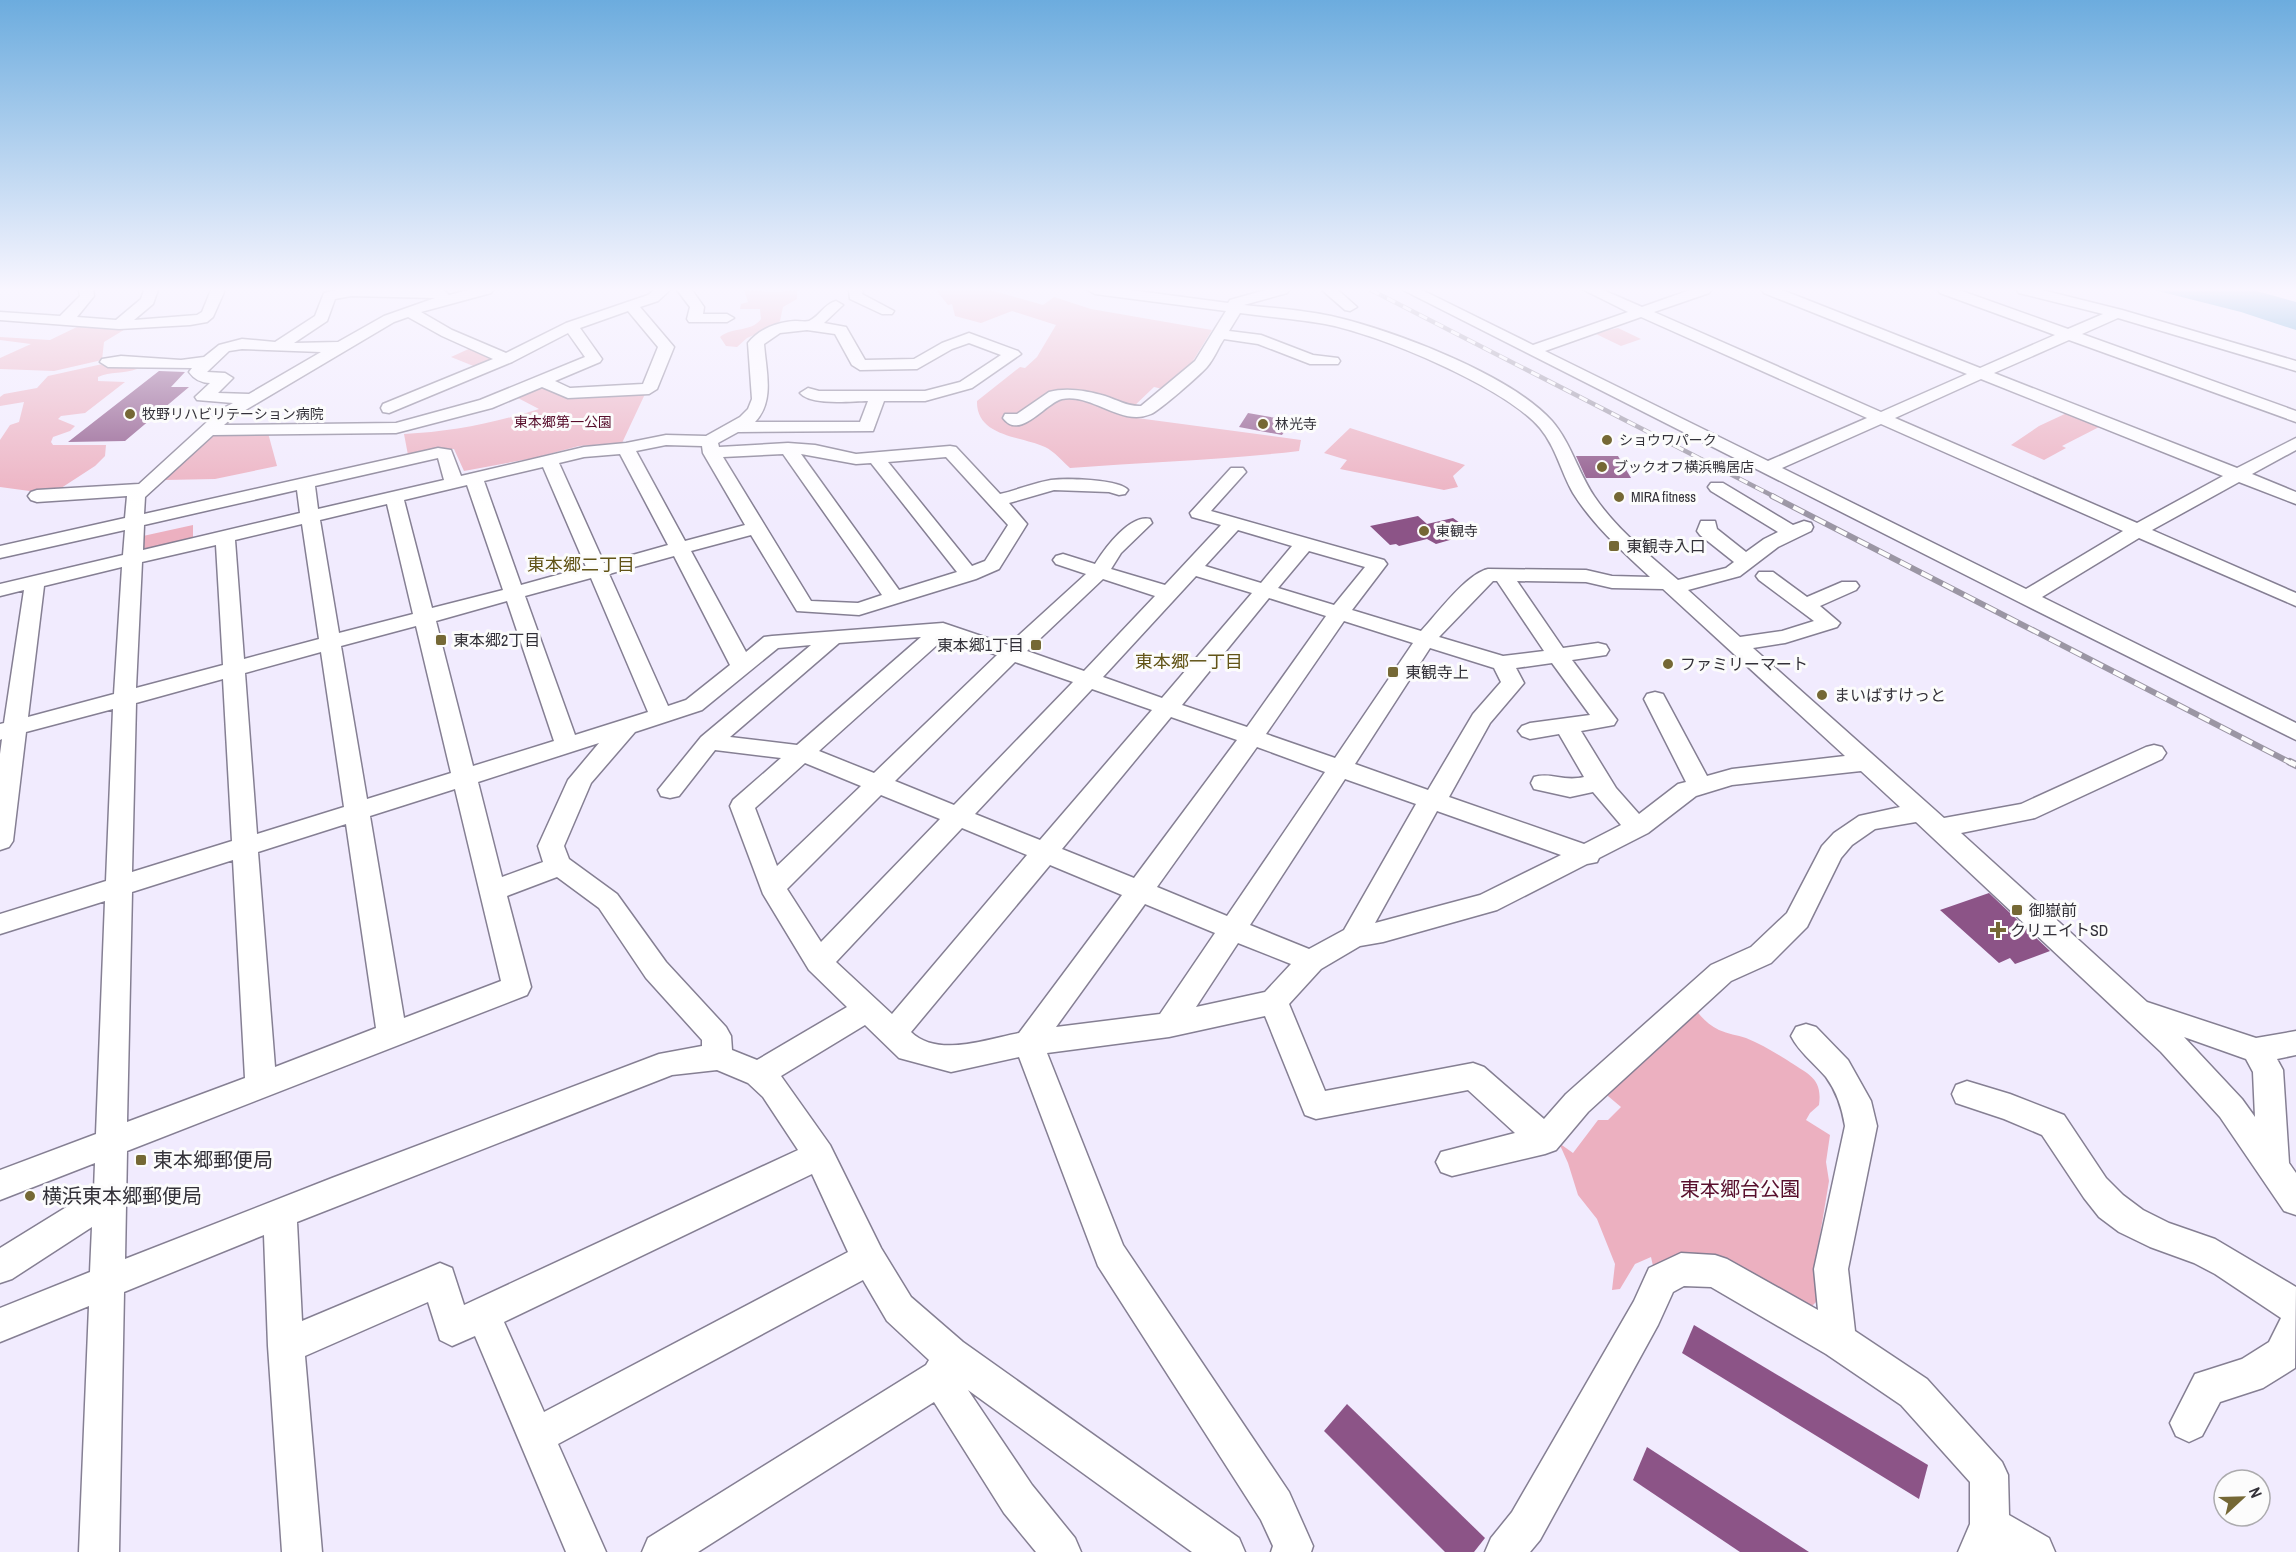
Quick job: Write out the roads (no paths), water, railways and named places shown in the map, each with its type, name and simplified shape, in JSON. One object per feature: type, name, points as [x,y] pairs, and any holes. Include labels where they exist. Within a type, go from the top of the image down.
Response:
[{"type":"street","points":[[142,362],[181,365],[199,362]]},
{"type":"street","points":[[207,362],[197,372],[205,378],[225,378],[203,397],[251,399]]},
{"type":"street","points":[[99,1552],[125,699],[136,496],[225,414],[314,362]]},
{"type":"street","points":[[389,408],[498,362]]},
{"type":"street","points":[[209,430],[396,428],[486,404],[586,362]]},
{"type":"street","points":[[543,381],[568,393],[649,389],[660,362]]},
{"type":"street","points":[[711,447],[756,411],[760,399],[757,362]]},
{"type":"street","points":[[859,362],[860,365],[920,362]]},
{"type":"street","points":[[808,393],[818,396],[925,396],[966,385],[1000,362]]},
{"type":"street","points":[[1011,418],[1020,420],[1055,395],[1069,394],[1097,399],[1132,412],[1146,410],[1202,362]]},
{"type":"street","points":[[1442,362],[1516,399],[1545,422],[1557,441],[1580,490],[1608,526],[1733,644],[1930,820],[2171,1043],[2231,1108],[2296,1200]]},
{"type":"street","points":[[1560,362],[2031,595],[2296,732]]},
{"type":"street","points":[[1756,362],[2296,600]]},
{"type":"street","points":[[1955,362],[2296,498]]},
{"type":"street","points":[[1772,467],[2005,362]]},
{"type":"street","points":[[2145,362],[2296,417]]},
{"type":"street","points":[[735,427],[867,427],[878,396]]},
{"type":"street","points":[[396,428],[405,460]]},
{"type":"street","points":[[0,590],[584,452],[626,448],[666,440],[711,447],[815,450],[856,459],[950,451],[1018,524],[992,565],[969,574],[859,609],[804,607],[711,447]]},
{"type":"street","points":[[2031,595],[2138,530],[2296,442]]},
{"type":"street","points":[[626,448],[742,666]]},
{"type":"street","points":[[789,448],[894,599]]},
{"type":"street","points":[[0,552],[405,460],[438,453],[445,454],[464,480],[513,593],[567,746]]},
{"type":"street","points":[[876,458],[969,574]]},
{"type":"street","points":[[549,460],[661,716]]},
{"type":"street","points":[[1028,1043],[1377,564],[1199,513],[1237,472]]},
{"type":"street","points":[[305,483],[392,1035]]},
{"type":"street","points":[[997,501],[1053,485],[1111,487],[1119,490]]},
{"type":"street","points":[[1169,1025],[1425,640],[1468,593],[1488,575],[1502,574],[1586,576],[1612,582],[1670,586],[1733,572],[1772,543],[1799,530],[1717,487]]},
{"type":"street","points":[[37,496],[145,489]]},
{"type":"street","points":[[0,1185],[517,987],[394,496]]},
{"type":"street","points":[[772,887],[877,783],[1099,572],[1114,549],[1143,523]]},
{"type":"street","points":[[819,962],[1234,523]]},
{"type":"street","points":[[1708,525],[1707,531],[1746,562]]},
{"type":"street","points":[[7,730],[758,527]]},
{"type":"street","points":[[225,536],[261,1085]]},
{"type":"street","points":[[894,1032],[1046,853],[1263,590],[1305,543]]},
{"type":"street","points":[[1063,560],[1168,593]]},
{"type":"street","points":[[1191,568],[1502,663],[1598,650]]},
{"type":"street","points":[[1502,574],[1558,656],[1606,720],[1530,731]]},
{"type":"street","points":[[1733,644],[1785,637],[1830,623],[1766,576]]},
{"type":"street","points":[[0,841],[7,730],[35,581]]},
{"type":"street","points":[[1805,605],[1849,586]]},
{"type":"street","points":[[943,629],[742,806],[772,887],[819,962],[909,1049],[951,1059],[1028,1043],[1169,1025],[1274,1002],[1311,961],[1354,937],[1383,932],[1488,903],[1640,827],[1687,790],[1732,777],[1866,762]]},
{"type":"street","points":[[0,924],[694,705],[772,642],[943,629],[1588,855]]},
{"type":"street","points":[[670,790],[709,742],[835,636]]},
{"type":"street","points":[[1354,937],[1425,809],[1434,800],[1481,719],[1513,683],[1502,663]]},
{"type":"street","points":[[1656,699],[1677,736],[1700,786]]},
{"type":"street","points":[[1566,726],[1599,782],[1624,816],[1640,827]]},
{"type":"street","points":[[626,727],[580,780],[551,846],[553,857],[560,866],[608,901],[656,970],[716,1036],[718,1057]]},
{"type":"street","points":[[709,742],[802,753],[1311,961]]},
{"type":"street","points":[[1452,1162],[1545,1140],[1576,1103],[1699,995],[1720,973],[1761,955],[1797,920],[1831,853],[1843,839],[1868,822],[1930,820],[2026,812],[2154,753]]},
{"type":"street","points":[[1543,783],[1570,789],[1599,782]]},
{"type":"street","points":[[492,891],[560,866]]},
{"type":"street","points":[[1274,1002],[1316,1106],[1473,1076],[1545,1140]]},
{"type":"street","points":[[759,1074],[869,1008]]},
{"type":"street","points":[[2141,1014],[2164,1017],[2256,1050],[2296,1043]]},
{"type":"street","points":[[1806,1036],[1837,1069],[1856,1101],[1862,1126],[1831,1269],[1839,1341]]},
{"type":"street","points":[[1028,1043],[1110,1255],[1275,1506],[1293,1546],[1291,1552]]},
{"type":"street","points":[[2256,1050],[2268,1070],[2273,1168]]},
{"type":"street","points":[[0,1324],[670,1063],[718,1057],[735,1062],[759,1074],[774,1088],[819,1155],[869,1259],[899,1309],[945,1366],[1018,1499],[1061,1552]]},
{"type":"street","points":[[1967,1094],[2010,1107],[2053,1125],[2095,1188],[2111,1206],[2131,1221],[2162,1236],[2203,1250],[2296,1307]]},
{"type":"street","points":[[286,1346],[440,1280],[452,1328],[819,1155]]},
{"type":"street","points":[[0,1267],[111,1197]]},
{"type":"street","points":[[280,1214],[286,1346],[302,1552]]},
{"type":"street","points":[[536,1436],[869,1259]]},
{"type":"street","points":[[1505,1552],[1526,1526],[1646,1313],[1661,1280],[1681,1269],[1715,1271],[1839,1341],[1914,1392],[1989,1475],[1984,1539],[2035,1552]]},
{"type":"street","points":[[483,1314],[586,1552]]},
{"type":"street","points":[[2189,1423],[2208,1387],[2250,1375],[2282,1354],[2296,1325]]},
{"type":"street","points":[[662,1552],[945,1366]]},
{"type":"street","points":[[945,1366],[1225,1552]]},
{"type":"railway","points":[[1512,362],[1775,497]]},
{"type":"railway","points":[[1772,496],[2293,764]]},
{"type":"railway","points":[[2290,762],[2296,765]]},
{"type":"place","name":"牧野リハビリテーション病院","points":[[130,414]]},
{"type":"place","name":"林光寺","points":[[1263,424]]},
{"type":"place","name":"ショウワパーク","points":[[1607,440]]},
{"type":"place","name":"ブックオフ横浜鴨居店","points":[[1602,467]]},
{"type":"place","name":"MIRA fitness","points":[[1619,497]]},
{"type":"place","name":"東観寺","points":[[1424,531]]},
{"type":"place","name":"東観寺入口","points":[[1614,546]]},
{"type":"place","name":"東本郷2丁目","points":[[441,640]]},
{"type":"place","name":"東本郷1丁目","points":[[1036,645]]},
{"type":"place","name":"ファミリーマート","points":[[1668,664]]},
{"type":"place","name":"東観寺上","points":[[1393,672]]},
{"type":"place","name":"まいばすけっと","points":[[1822,695]]},
{"type":"place","name":"御嶽前","points":[[2017,910]]},
{"type":"place","name":"クリエイトSD","points":[[1998,930]]},
{"type":"place","name":"東本郷郵便局","points":[[141,1160]]},
{"type":"place","name":"横浜東本郷郵便局","points":[[30,1196]]},
{"type":"district","name":"東本郷二丁目","points":[[581,565]]},
{"type":"district","name":"東本郷一丁目","points":[[1189,662]]},
{"type":"park label","name":"東本郷第一公園","points":[[563,422]]},
{"type":"park label","name":"東本郷台公園","points":[[1740,1189]]}]
